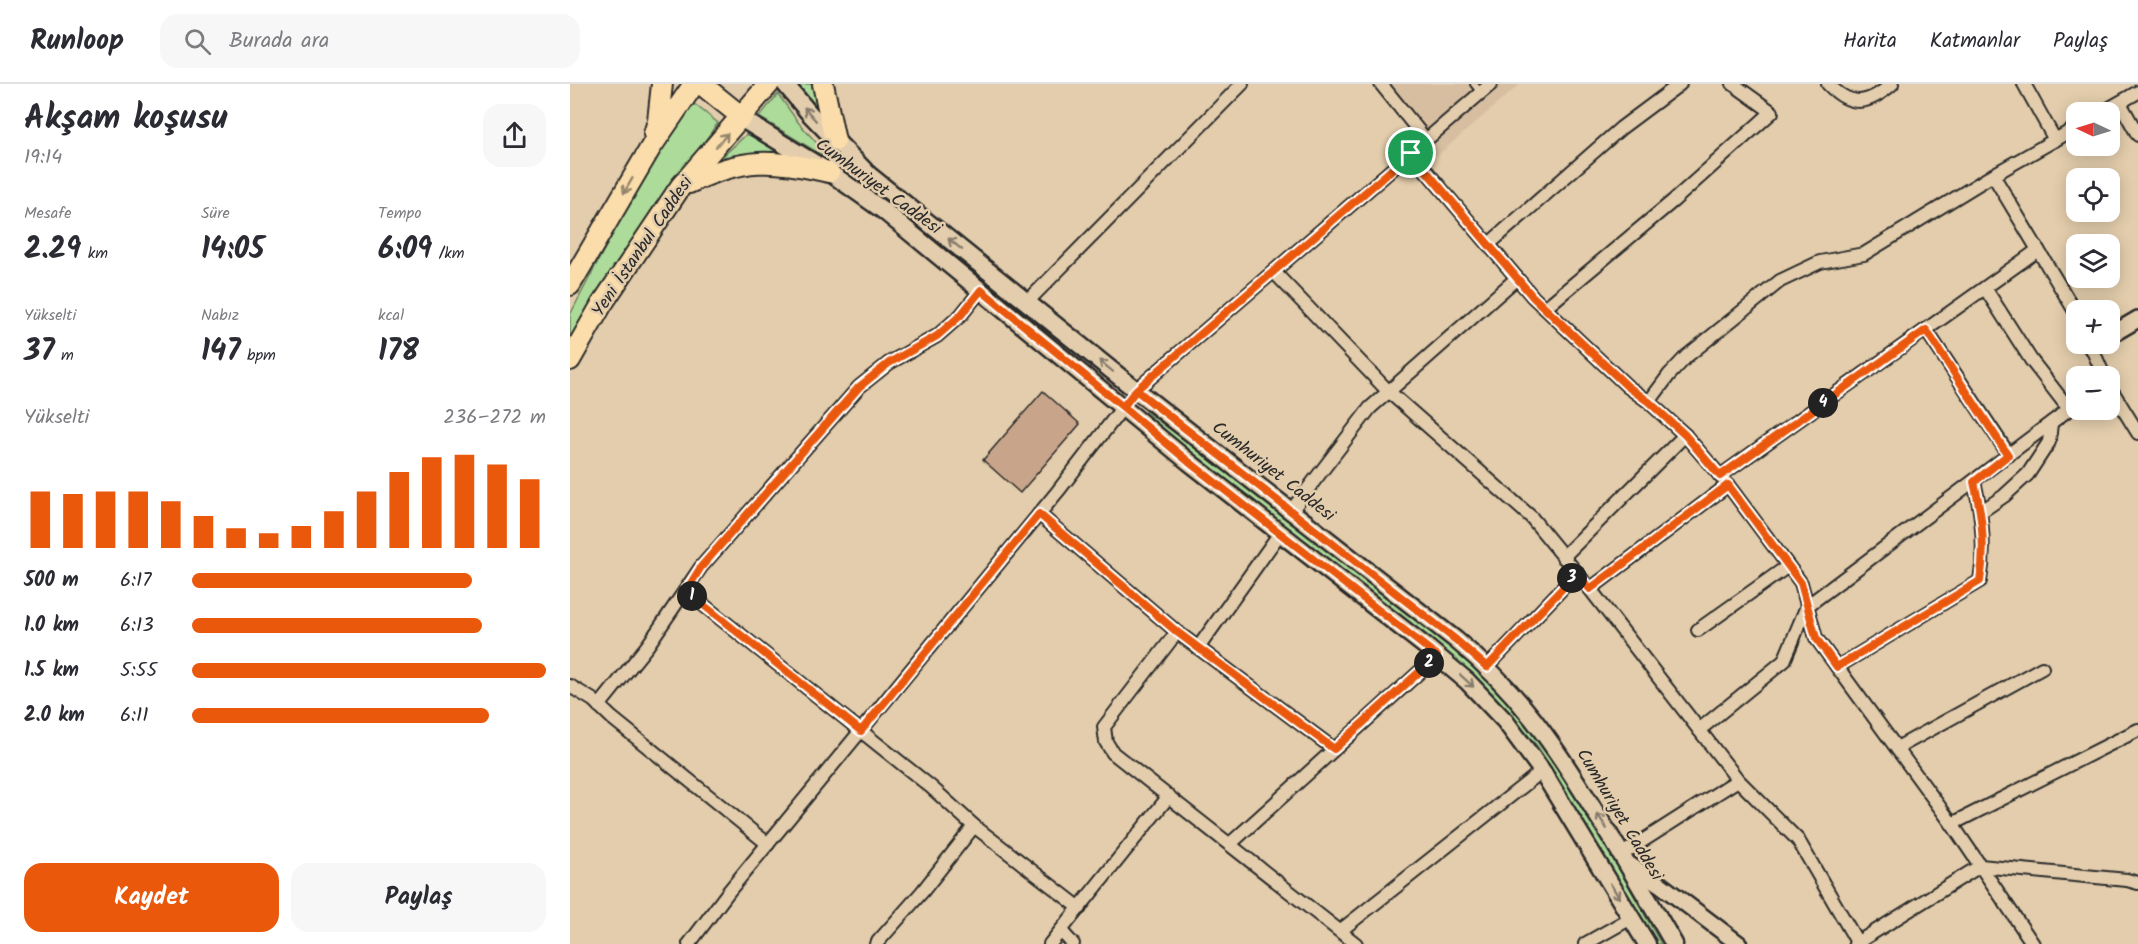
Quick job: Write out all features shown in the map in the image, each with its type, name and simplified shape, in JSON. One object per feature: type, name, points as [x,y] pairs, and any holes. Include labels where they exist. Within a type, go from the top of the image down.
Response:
[{"type":"highway","points":[[651,147],[658,120],[662,84]]},
{"type":"highway","points":[[570,285],[651,147],[694,84]]},
{"type":"highway","points":[[701,84],[742,117]]},
{"type":"highway","name":"Yeni İstanbul Caddesi","points":[[570,360],[602,304],[681,186],[769,84]]},
{"type":"highway","points":[[823,84],[835,141]]},
{"type":"highway","points":[[681,186],[726,167],[757,162],[772,161],[829,172]]},
{"type":"main road","name":"Cumhuriyet Caddesi","points":[[785,84],[835,141],[869,175],[1136,390],[1456,640],[1487,667],[1524,706],[1551,742],[1625,859],[1674,944]]},
{"type":"main road","name":"Cumhuriyet Caddesi","points":[[742,117],[829,172],[884,211],[1123,407],[1437,656],[1489,702],[1542,771],[1647,944]]},
{"type":"main road","points":[[1123,407],[1136,390]]},
{"type":"street","points":[[1027,303],[1242,84]]},
{"type":"street","points":[[1381,84],[1426,140]]},
{"type":"street","points":[[1136,390],[1426,140],[1477,88],[1491,84]]},
{"type":"street","points":[[1489,244],[1621,128],[1680,84]]},
{"type":"street","points":[[1545,308],[1673,201],[1772,112],[1733,84]]},
{"type":"street","points":[[1828,84],[1846,99],[1860,102],[1874,98],[1892,84]]},
{"type":"street","points":[[2024,84],[2055,140]]},
{"type":"street","points":[[2138,92],[2120,103],[2138,135]]},
{"type":"street","points":[[1649,402],[1687,356],[1780,281],[1820,262],[1864,254],[1993,175],[2066,134]]},
{"type":"street","points":[[1411,153],[1545,308],[1627,386],[1649,402],[1685,435],[1724,481],[1801,583],[1816,638],[1952,824],[2032,944]]},
{"type":"street","points":[[1993,175],[2068,300]]},
{"type":"street","points":[[1590,589],[1724,481],[1926,330],[2038,250]]},
{"type":"street","points":[[1274,272],[1388,391],[1530,516],[1590,589],[1738,780],[1798,840],[1856,943],[1980,866],[2127,880],[2138,883]]},
{"type":"street","points":[[1292,511],[1370,408],[1517,278]]},
{"type":"street","points":[[1984,288],[2031,360],[2066,398]]},
{"type":"street","points":[[599,706],[648,645],[701,567],[859,387],[889,363],[937,336],[961,315],[981,290]]},
{"type":"street","points":[[2120,330],[2138,319]]},
{"type":"street","points":[[1926,330],[2008,455]]},
{"type":"street","points":[[2120,404],[2138,433]]},
{"type":"street","points":[[689,944],[768,844],[1039,514],[1123,407]]},
{"type":"street","points":[[1699,730],[1784,661],[1807,606],[2066,411]]},
{"type":"street","points":[[1982,511],[2004,496],[2028,474],[2049,442],[2051,423]]},
{"type":"street","points":[[1563,557],[1685,435]]},
{"type":"street","points":[[1837,667],[1980,581],[1983,563],[1982,511],[1974,482]]},
{"type":"street","points":[[1039,514],[1177,632],[1334,749]]},
{"type":"street","points":[[1198,648],[1280,533]]},
{"type":"street","points":[[1698,630],[1788,566]]},
{"type":"street","points":[[1487,667],[1577,573]]},
{"type":"street","points":[[686,591],[930,787],[974,826],[1080,908]]},
{"type":"street","points":[[1177,632],[1104,727],[1106,742],[1113,753],[1356,944]]},
{"type":"street","points":[[1230,844],[1437,656]]},
{"type":"street","points":[[1897,748],[2042,668]]},
{"type":"street","points":[[570,686],[593,700],[621,726],[768,844]]},
{"type":"street","points":[[1952,824],[2138,730]]},
{"type":"street","points":[[1340,931],[1542,771]]},
{"type":"street","points":[[1738,780],[1625,859],[1739,944]]},
{"type":"street","points":[[1050,944],[1169,796]]},
{"type":"street","points":[[876,944],[922,892],[974,826]]},
{"type":"street","points":[[1585,944],[1631,918]]},
{"type":"street","points":[[1061,931],[1073,944]]},
{"type":"shaded area","points":[[1377,84],[1520,84],[1437,156]]},
{"type":"green space","points":[[794,84],[811,84],[819,106],[817,110]]},
{"type":"green space","points":[[778,94],[798,122],[831,159],[759,117]]},
{"type":"green space","points":[[693,103],[718,123],[622,255],[570,338],[570,315],[621,217],[653,162]]},
{"type":"green space","points":[[747,134],[785,150],[722,157]]},
{"type":"green space","points":[[1146,412],[1230,473],[1467,659],[1505,695],[1563,773],[1661,944],[1655,944],[1588,836],[1560,782],[1538,747],[1494,695],[1465,668],[1144,415]]},
{"type":"building","points":[[1043,391],[1080,424],[1020,493],[983,460]]},
{"type":"route","points":[[1411,153],[1136,390],[1123,407],[981,290],[961,315],[937,336],[889,363],[859,387],[701,567],[686,591],[861,731],[1039,514],[1177,632],[1334,749],[1437,656],[1189,462],[1123,407],[1136,390],[1456,640],[1487,667],[1577,573],[1590,589],[1728,485],[1801,583],[1816,638],[1837,667],[1980,581],[1983,563],[1982,511],[1974,482],[2008,455],[1926,330],[1720,476],[1685,435],[1649,402],[1627,386],[1533,297],[1411,153]]}]
